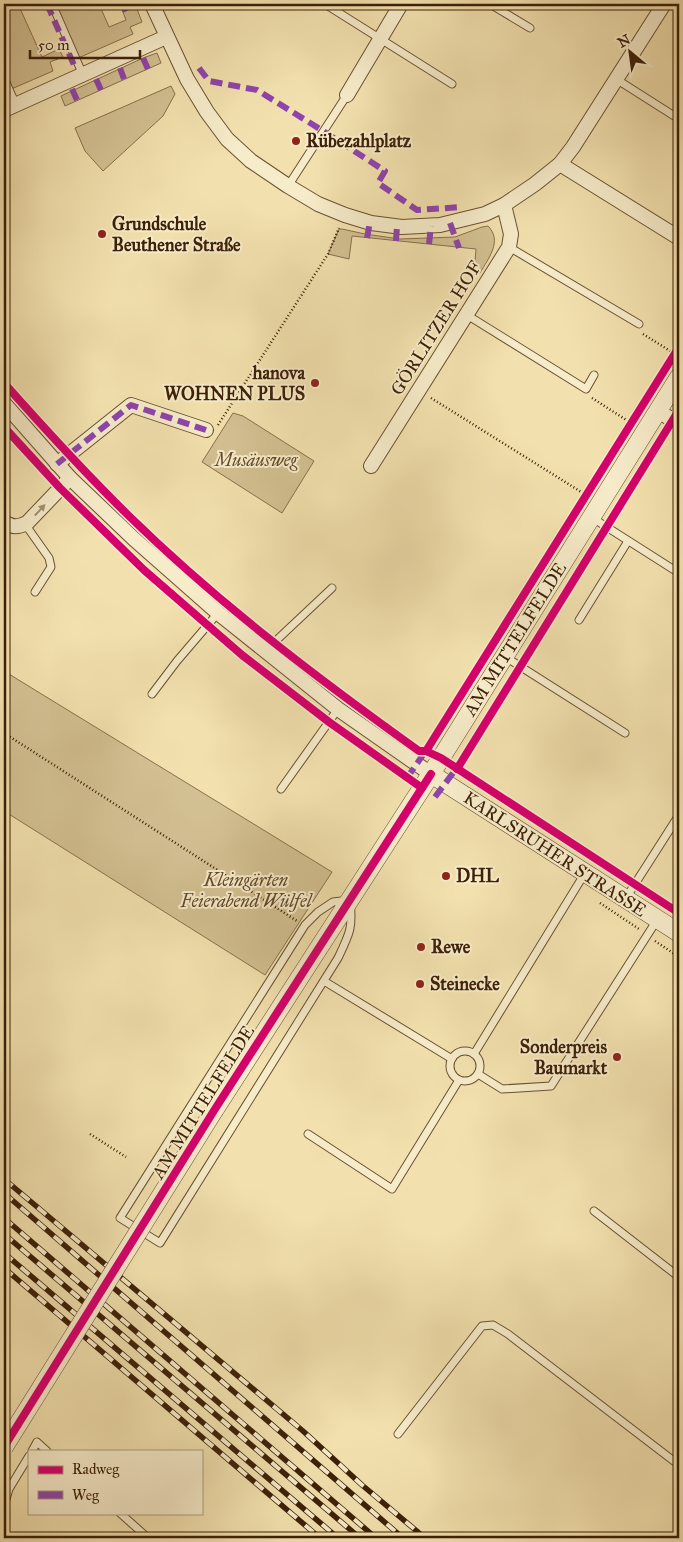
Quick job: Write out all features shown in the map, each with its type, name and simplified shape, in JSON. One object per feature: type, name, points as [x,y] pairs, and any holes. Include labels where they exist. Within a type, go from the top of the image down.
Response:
[{"type":"street","points":[[152,4],[166,37],[207,112],[227,139],[251,161],[318,204],[371,223],[402,227],[440,225],[485,214],[504,204],[560,164],[573,147],[664,4]]},
{"type":"street","points":[[347,95],[379,38],[401,4]]},
{"type":"street","points":[[10,107],[166,37]]},
{"type":"street","points":[[560,164],[679,238]]},
{"type":"street","points":[[504,204],[511,234],[509,246]]},
{"type":"street","name":"GÖRLITZER HOF","points":[[371,466],[509,246]]},
{"type":"street","name":"AM MITTELFELDE","points":[[4,1448],[215,1109],[431,774],[679,378]]},
{"type":"street","points":[[4,403],[70,478],[134,539],[218,613],[338,709],[431,774]]},
{"type":"street","points":[[57,464],[131,405],[206,430]]},
{"type":"street","points":[[658,411],[679,424]]},
{"type":"street","points":[[4,522],[9,526],[19,528],[25,524],[70,478]]},
{"type":"street","name":"KARLSRUHER STRASSE","points":[[431,774],[679,933]]},
{"type":"lane","points":[[52,4],[83,74]]},
{"type":"lane","points":[[325,4],[452,84]]},
{"type":"lane","points":[[490,4],[530,28]]},
{"type":"lane","points":[[4,78],[10,107]]},
{"type":"lane","points":[[616,79],[679,119]]},
{"type":"lane","points":[[288,186],[347,95]]},
{"type":"lane","points":[[509,246],[639,324]]},
{"type":"lane","points":[[466,315],[586,389],[594,376]]},
{"type":"lane","points":[[591,517],[679,573]]},
{"type":"lane","points":[[25,524],[49,558],[51,567],[35,592]]},
{"type":"lane","points":[[579,620],[628,541]]},
{"type":"lane","points":[[265,650],[332,588]]},
{"type":"lane","points":[[152,694],[218,613]]},
{"type":"lane","points":[[504,656],[625,733]]},
{"type":"lane","points":[[281,789],[338,709]]},
{"type":"lane","points":[[625,899],[679,815]]},
{"type":"lane","points":[[474,1054],[586,873]]},
{"type":"lane","name":"AM MITTELFELDE","points":[[350,900],[352,921],[349,937],[324,981],[160,1243],[120,1218],[305,925],[318,912],[333,902],[350,900]]},
{"type":"lane","points":[[478,1074],[502,1089],[551,1086],[658,919]]},
{"type":"lane","points":[[324,981],[452,1060]]},
{"type":"lane","points":[[463,1051],[474,1054],[479,1061],[480,1070],[476,1078],[468,1081],[455,1078],[450,1069],[454,1056],[463,1051]]},
{"type":"lane","points":[[308,1134],[392,1189],[458,1080]]},
{"type":"lane","points":[[594,1211],[679,1277]]},
{"type":"lane","points":[[398,1434],[482,1326],[493,1325],[508,1334],[679,1465]]},
{"type":"lane","points":[[33,1450],[37,1442],[46,1450]]},
{"type":"lane","points":[[4,1506],[9,1489],[28,1458]]},
{"type":"lane","points":[[121,1514],[148,1538]]},
{"type":"path","points":[[206,430],[214,428],[221,423],[328,254],[345,215]]},
{"type":"path","points":[[639,324],[640,332],[675,354]]},
{"type":"path","points":[[586,389],[590,397],[631,423]]},
{"type":"path","points":[[419,390],[586,495]]},
{"type":"path","points":[[4,733],[305,925]]},
{"type":"path","points":[[90,1134],[126,1157]]},
{"type":"green space","points":[[4,4],[18,4],[42,57],[59,49],[63,57],[50,62],[53,71],[9,90],[4,78]]},
{"type":"green space","points":[[52,4],[99,4],[109,27],[126,20],[121,7],[135,4],[142,22],[130,27],[133,34],[76,59]]},
{"type":"green space","points":[[157,53],[161,63],[65,106],[61,96]]},
{"type":"green space","points":[[171,86],[175,94],[163,116],[103,171],[85,151],[75,128]]},
{"type":"green space","points":[[488,226],[494,238],[493,250],[480,273],[474,273],[476,249],[352,236],[349,259],[328,254],[339,229],[400,239],[455,237]]},
{"type":"green space","name":"Musäusweg","points":[[233,413],[243,416],[314,461],[282,513],[202,462]]},
{"type":"green space","name":"Kleingärten Feierabend Wülfel","points":[[4,671],[332,872],[265,975],[4,811]]},
{"type":"railway","points":[[4,1179],[303,1431],[362,1485],[425,1538]]},
{"type":"railway","points":[[4,1193],[403,1538]]},
{"type":"railway","points":[[4,1218],[376,1538]]},
{"type":"railway","points":[[4,1234],[360,1538]]},
{"type":"railway","points":[[4,1253],[338,1538]]},
{"type":"railway","points":[[4,1268],[320,1538]]},
{"type":"marked path","points":[[47,4],[74,65]]},
{"type":"marked path","points":[[122,10],[135,4]]},
{"type":"marked path","points":[[143,58],[148,69]]},
{"type":"marked path","points":[[120,68],[124,79]]},
{"type":"marked path","points":[[199,68],[209,81],[257,90],[385,171],[378,183],[417,210],[462,207]]},
{"type":"marked path","points":[[96,79],[101,90]]},
{"type":"marked path","points":[[4,86],[8,95]]},
{"type":"marked path","points":[[72,89],[77,100]]},
{"type":"marked path","points":[[367,238],[370,222]]},
{"type":"marked path","points":[[450,223],[459,248]]},
{"type":"marked path","points":[[396,241],[397,226]]},
{"type":"marked path","points":[[429,244],[431,226]]},
{"type":"marked path","points":[[57,464],[131,405],[206,430]]},
{"type":"marked path","points":[[407,778],[427,749]]},
{"type":"marked path","points":[[435,797],[459,765]]},
{"type":"cycle path","points":[[426,751],[679,347]]},
{"type":"cycle path","points":[[4,383],[128,515],[197,579],[269,639],[419,751],[426,751],[441,758],[679,913]]},
{"type":"cycle path","points":[[457,769],[679,410]]},
{"type":"cycle path","points":[[4,427],[60,488],[144,570],[242,655],[329,722],[422,788]]},
{"type":"cycle path","points":[[4,1447],[215,1109],[431,774]]},
{"type":"place","name":"Rübezahlplatz","points":[[296,141]]},
{"type":"place","name":"Grundschule Beuthener Straße","points":[[102,234]]},
{"type":"place","name":"hanova WOHNEN PLUS","points":[[315,383]]},
{"type":"place","name":"DHL","points":[[446,876]]},
{"type":"place","name":"Rewe","points":[[421,947]]},
{"type":"place","name":"Steinecke","points":[[420,984]]},
{"type":"place","name":"Sonderpreis Baumarkt","points":[[617,1057]]}]
